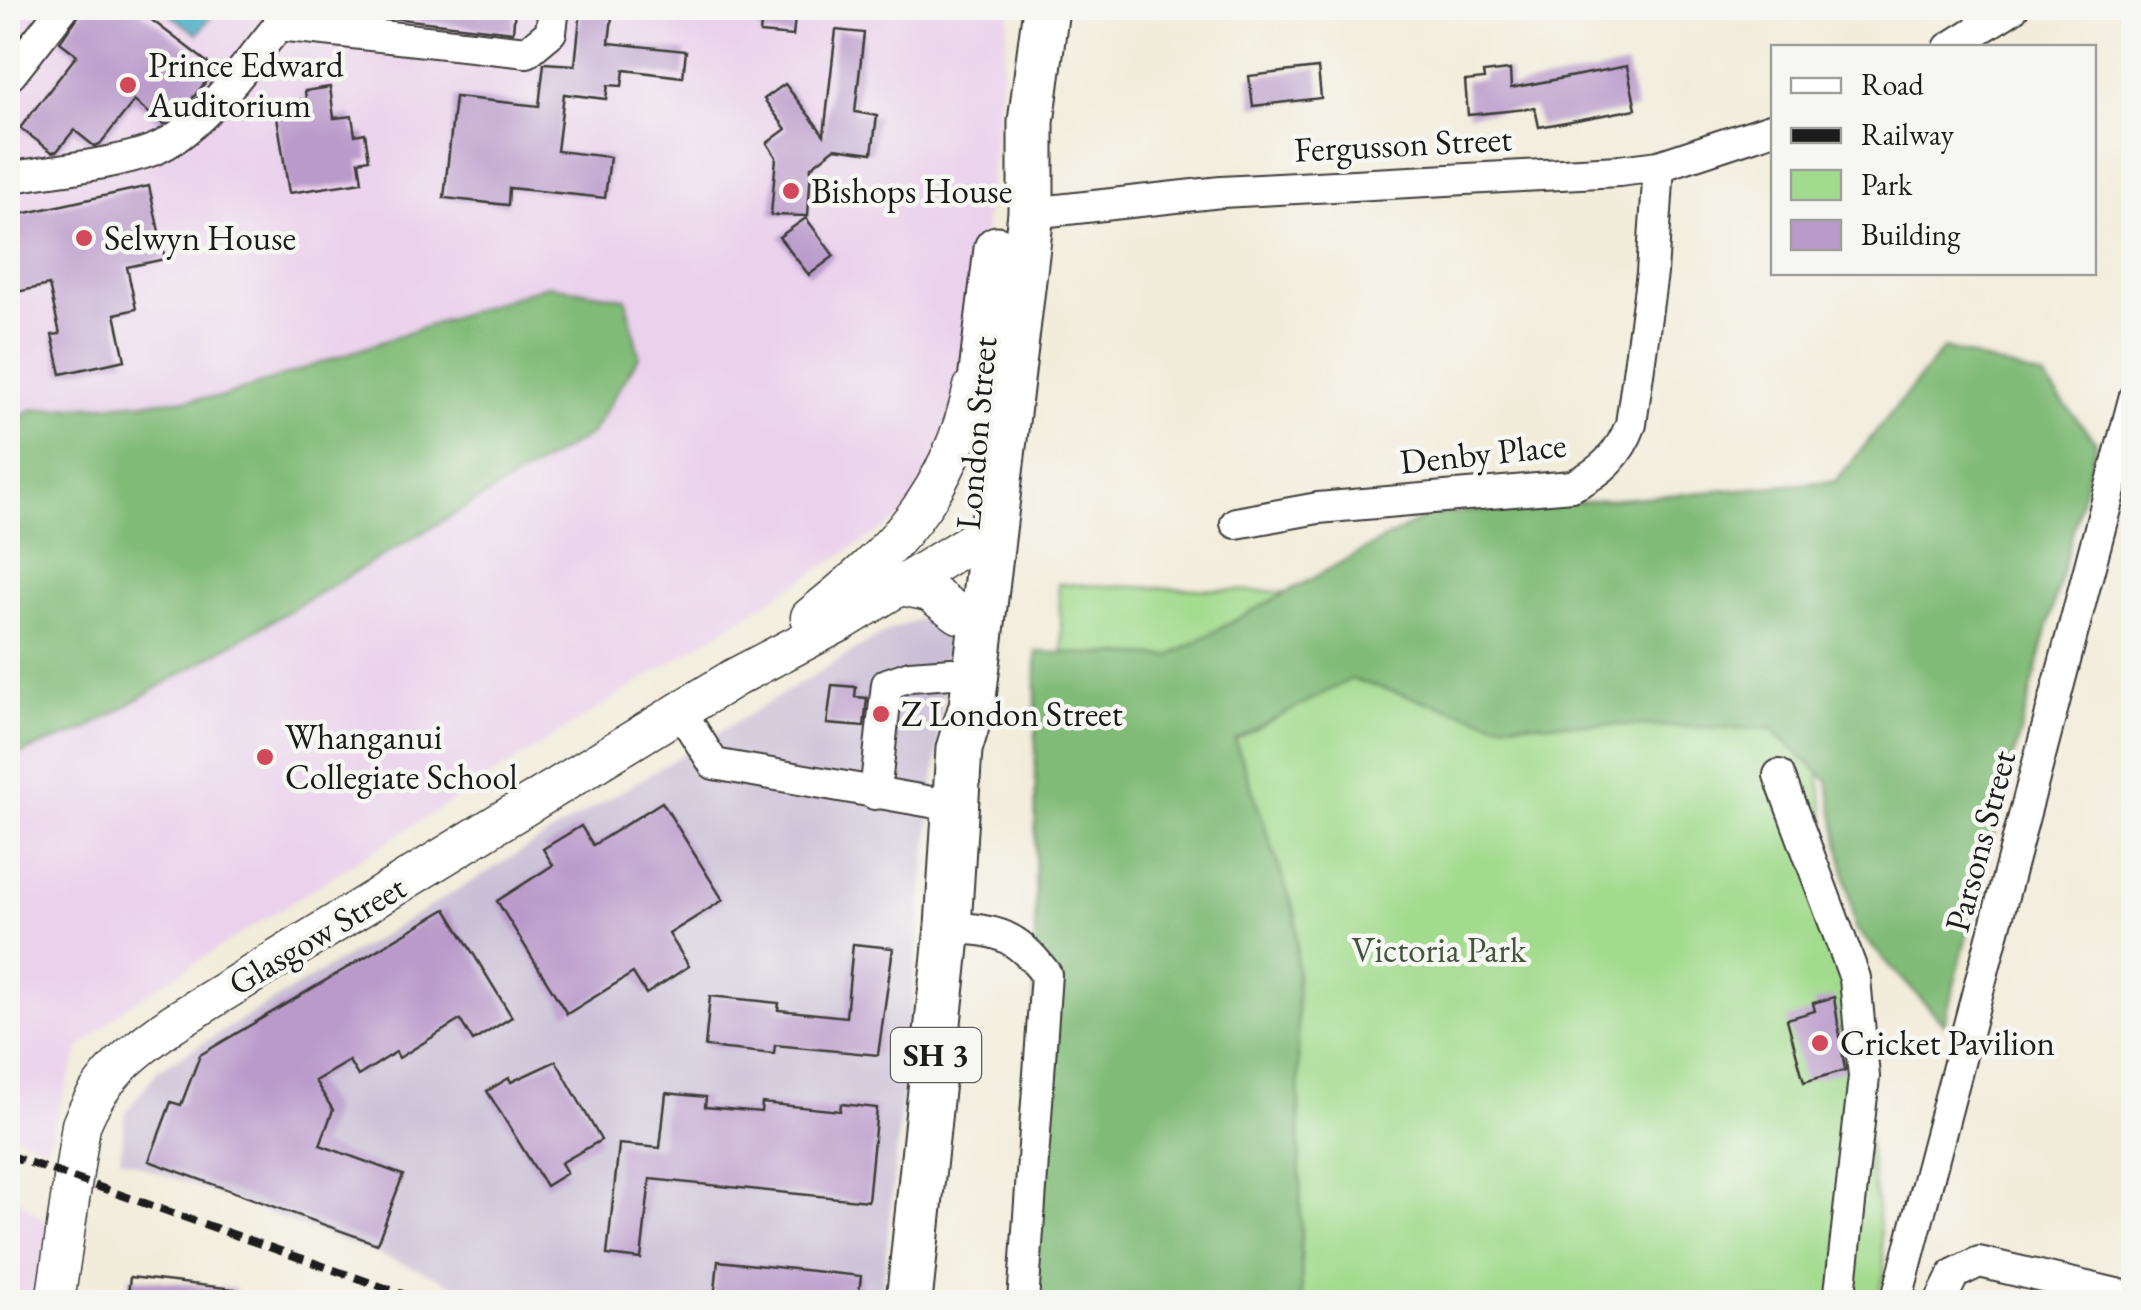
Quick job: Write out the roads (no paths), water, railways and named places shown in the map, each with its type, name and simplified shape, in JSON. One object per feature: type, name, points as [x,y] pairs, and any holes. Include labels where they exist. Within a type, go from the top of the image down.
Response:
[{"type":"highway","name":"London Street","points":[[959,749],[952,709],[958,614],[979,537],[1031,214],[1031,122],[1046,8]]},
{"type":"highway","name":"London Street","points":[[909,1302],[948,927],[959,749],[972,706],[983,342],[1002,211],[1031,122]]},
{"type":"main road","name":"Glasgow Street","points":[[734,678],[879,562],[904,536],[952,455],[966,418],[983,342]]},
{"type":"main road","name":"Glasgow Street","points":[[56,1302],[81,1125],[102,1082],[125,1058],[172,1023],[734,678],[901,586],[979,537]]},
{"type":"main road","points":[[901,586],[929,592],[958,614]]},
{"type":"street","points":[[10,74],[63,8]]},
{"type":"street","points":[[8,178],[154,150],[189,126],[279,16],[527,52],[550,32],[554,8]]},
{"type":"street","points":[[1954,45],[2013,8]]},
{"type":"street","name":"Fergusson Street","points":[[1031,214],[1221,192],[1659,166],[1771,129]]},
{"type":"street","name":"Denby Place","points":[[1236,523],[1318,508],[1572,486],[1606,464],[1623,446],[1631,424],[1652,273],[1659,166]]},
{"type":"street","name":"Parsons Street","points":[[1896,1302],[2134,399]]},
{"type":"street","points":[[876,794],[887,684],[910,676],[952,673]]},
{"type":"street","points":[[681,712],[714,764],[954,806]]},
{"type":"street","points":[[1779,776],[1855,978],[1864,1077],[1839,1302]]},
{"type":"street","points":[[948,927],[975,929],[1022,943],[1046,974],[1022,1302]]},
{"type":"street","points":[[1940,1302],[1954,1274],[1979,1262],[2134,1298]]},
{"type":"water","points":[[162,8],[218,8],[197,34]]},
{"type":"railway","points":[[8,1155],[425,1302]]},
{"type":"place","name":"Prince Edward Auditorium","points":[[128,85]]},
{"type":"place","name":"Bishops House","points":[[791,191]]},
{"type":"place","name":"Selwyn House","points":[[84,238]]},
{"type":"place","name":"Z London Street","points":[[881,714]]},
{"type":"place","name":"Whanganui Collegiate School","points":[[265,757]]},
{"type":"place","name":"Cricket Pavilion","points":[[1820,1043]]},
{"type":"park label","name":"Victoria Park","points":[[1439,950]]}]
